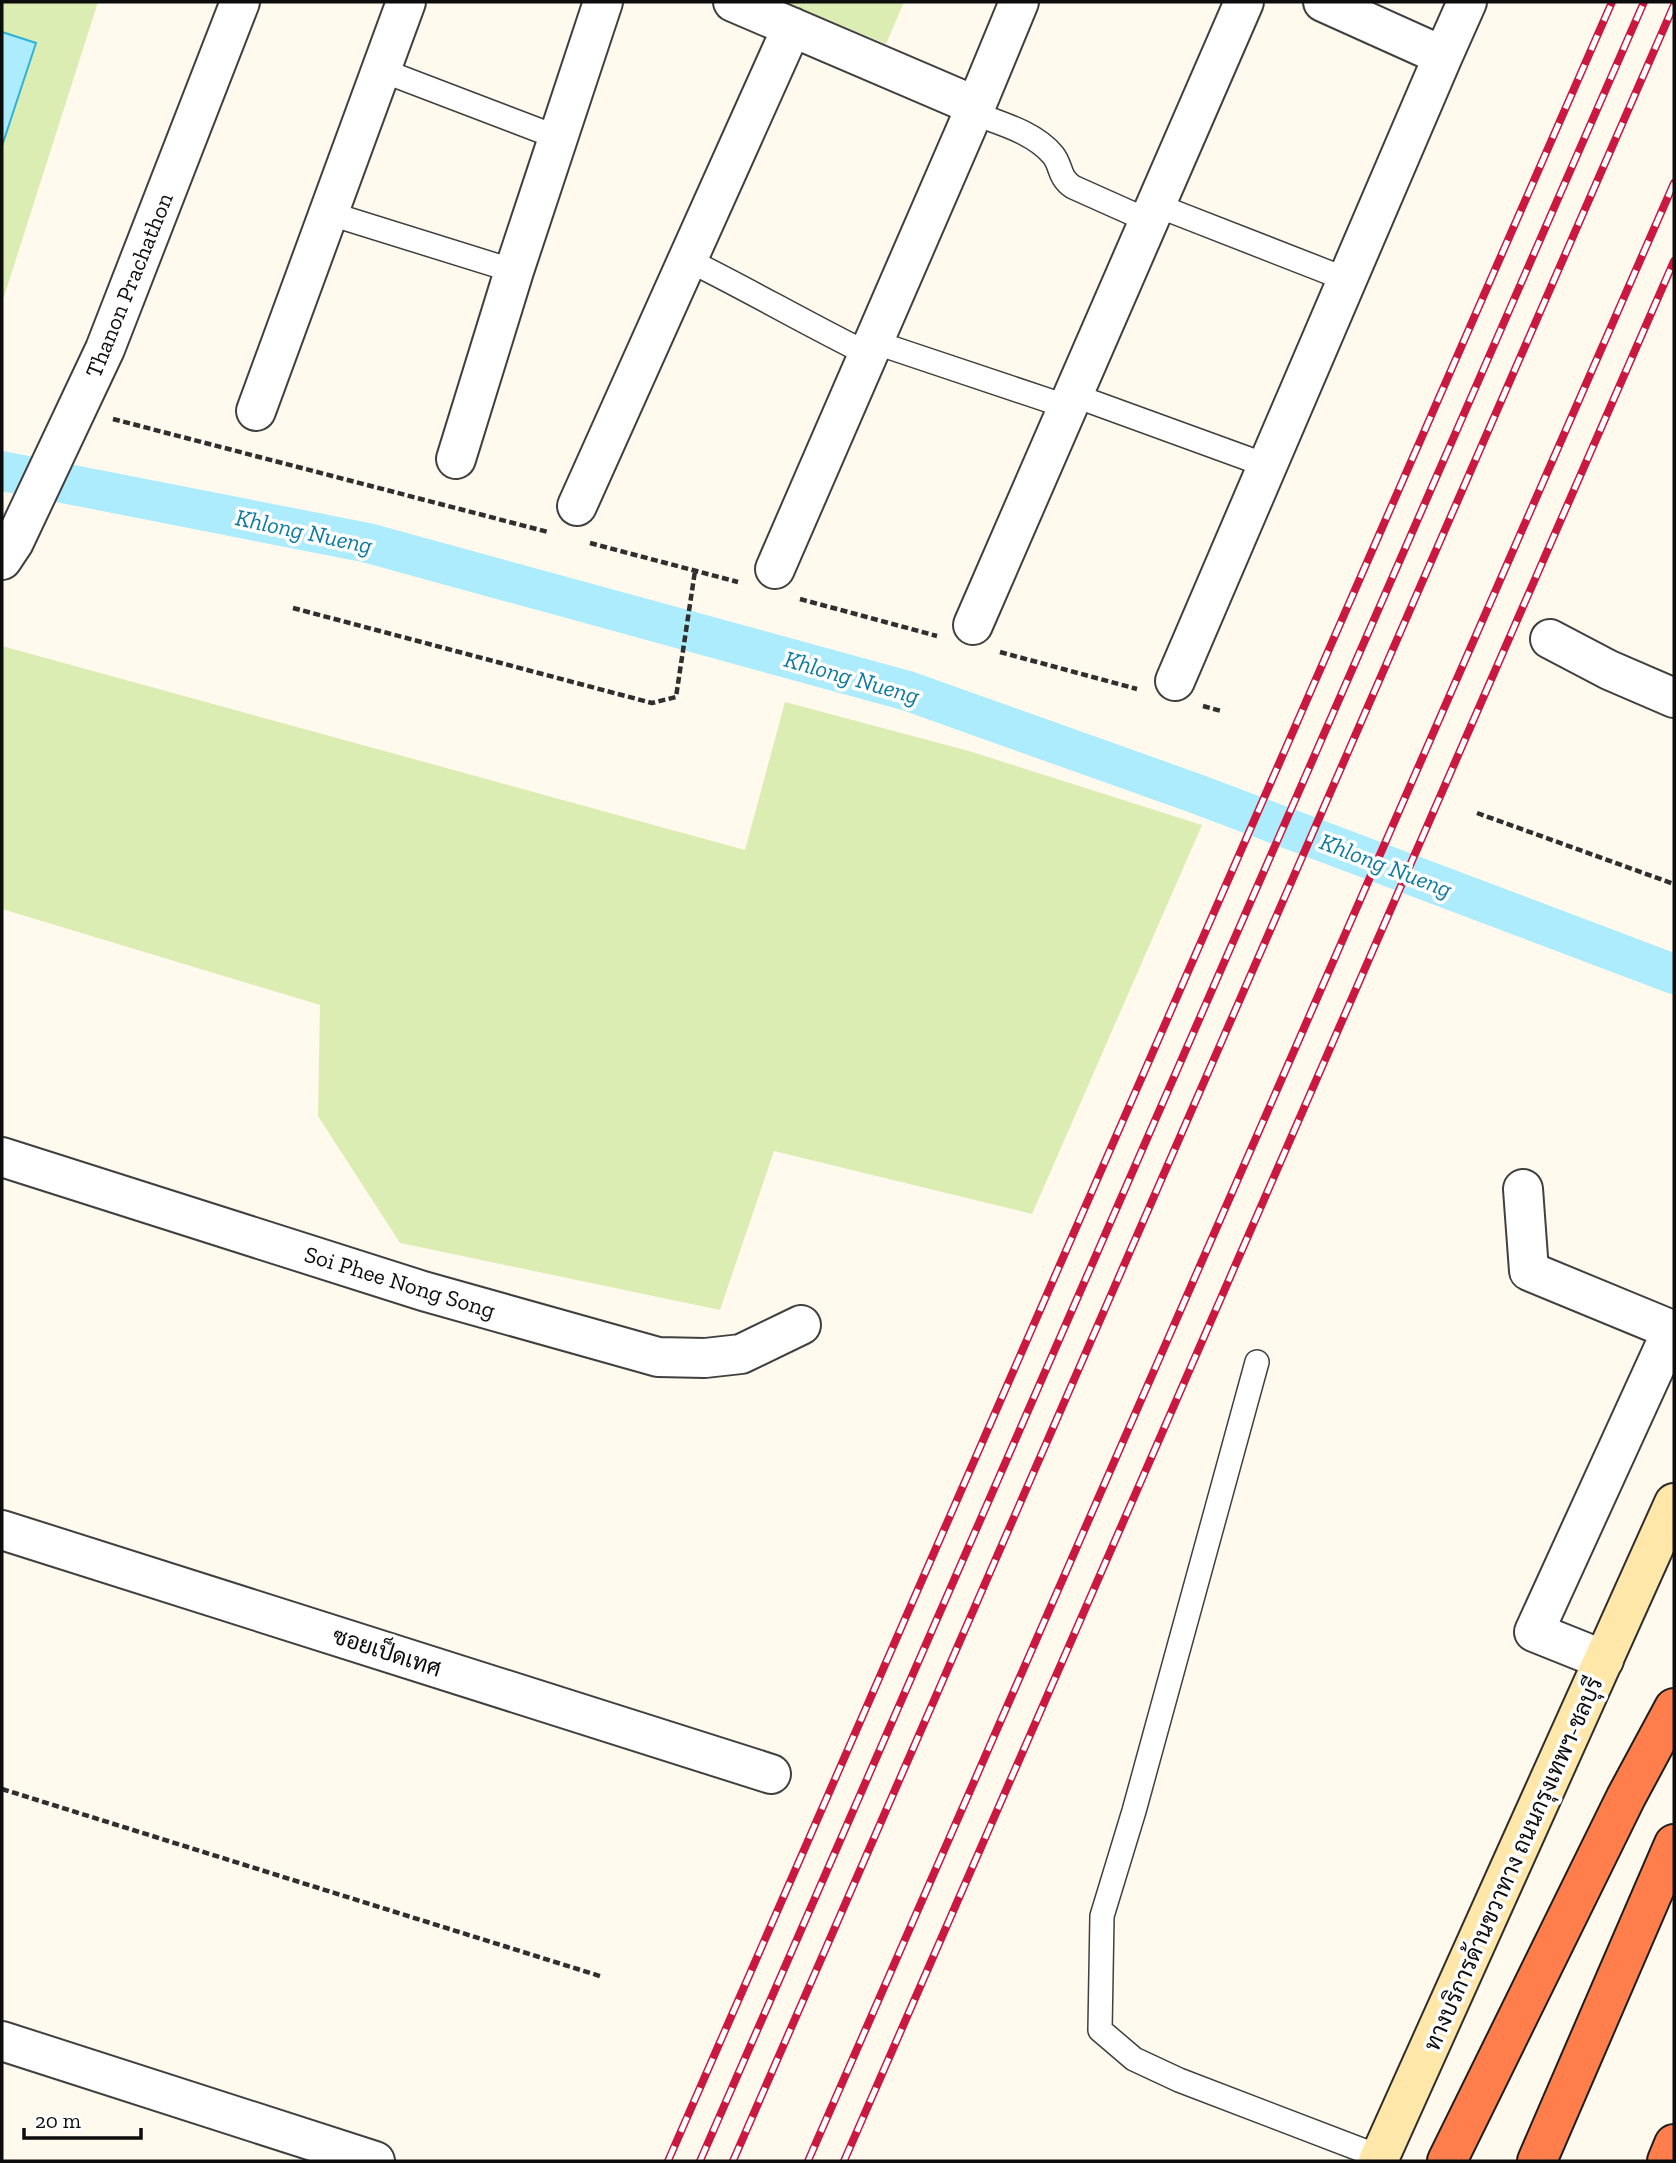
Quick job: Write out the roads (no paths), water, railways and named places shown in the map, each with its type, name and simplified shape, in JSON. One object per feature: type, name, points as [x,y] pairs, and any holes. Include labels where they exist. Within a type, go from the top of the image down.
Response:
[{"type":"highway","points":[[1447,2161],[1626,1797],[1674,1708]]},
{"type":"highway","points":[[1538,2161],[1674,1844]]},
{"type":"highway","points":[[1667,2161],[1674,2144]]},
{"type":"main road","name":"ทางบริการด้านขวาทาง ถนนกรุงเทพฯ-ชลบุรี","points":[[1379,2159],[1604,1660],[1660,1569],[1674,1503]]},
{"type":"street","name":"Thanon Prachathon","points":[[8,551],[94,407],[143,254],[240,2]]},
{"type":"street","points":[[256,411],[406,2]]},
{"type":"street","points":[[456,459],[514,271],[603,2]]},
{"type":"street","points":[[733,2],[974,109]]},
{"type":"street","points":[[771,584],[1019,2]]},
{"type":"street","points":[[967,637],[1244,2]]},
{"type":"street","points":[[1323,2],[1443,56]]},
{"type":"street","points":[[1170,692],[1468,2]]},
{"type":"street","points":[[570,527],[792,27]]},
{"type":"street","points":[[1550,639],[1620,676],[1674,698]]},
{"type":"street","name":"Soi Phee Nong Song","points":[[2,1157],[423,1291],[658,1357],[705,1358],[741,1354],[801,1325]]},
{"type":"street","points":[[1523,1189],[1529,1271],[1672,1330],[1534,1632],[1604,1660]]},
{"type":"street","name":"ซอยเป็ดเทศ","points":[[2,1530],[772,1774]]},
{"type":"street","points":[[2,2041],[375,2161]]},
{"type":"lane","points":[[381,70],[559,138]]},
{"type":"lane","points":[[974,109],[1031,137],[1055,157],[1065,181],[1073,187],[1348,280]]},
{"type":"lane","points":[[328,213],[514,271]]},
{"type":"lane","points":[[688,260],[758,295],[803,323],[871,348],[1070,401],[1268,466]]},
{"type":"lane","points":[[1257,1362],[1138,1798],[1102,1916],[1100,2030],[1134,2059],[1179,2080],[1379,2159]]},
{"type":"water","points":[[2,32],[36,43],[2,146]]},
{"type":"waterway","name":"Khlong Nueng","points":[[2,471],[368,543],[908,691],[1197,794],[1674,974]]},
{"type":"railway","points":[[668,2161],[1612,2]]},
{"type":"railway","points":[[700,2161],[1644,2]]},
{"type":"railway","points":[[733,2161],[1674,5]]},
{"type":"railway","points":[[808,2161],[1674,183]]},
{"type":"railway","points":[[844,2161],[1674,261]]}]
